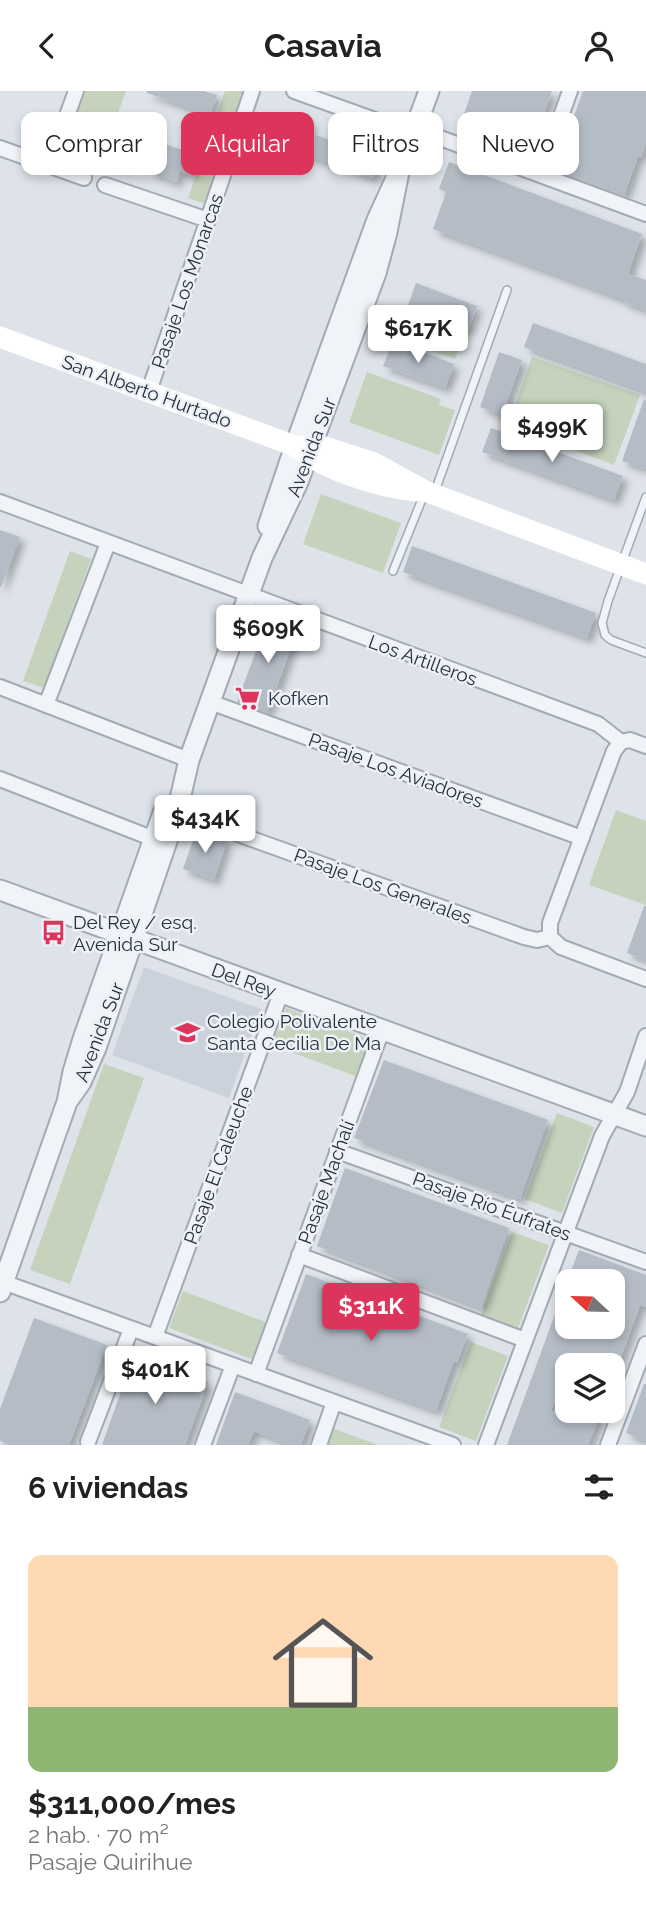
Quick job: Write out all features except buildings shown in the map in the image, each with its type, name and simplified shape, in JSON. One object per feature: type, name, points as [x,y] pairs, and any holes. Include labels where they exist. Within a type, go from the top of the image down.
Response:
[{"type":"main road","name":"San Alberto Hurtado","points":[[0,337],[304,449],[329,467],[379,484],[429,493],[646,574]]},
{"type":"street","points":[[68,112],[76,91]]},
{"type":"street","name":"Pasaje Los Monarcas","points":[[149,391],[252,91]]},
{"type":"street","points":[[294,91],[353,112]]},
{"type":"street","name":"Avenida Sur","points":[[422,112],[429,91]]},
{"type":"street","points":[[562,112],[570,91]]},
{"type":"street","points":[[0,148],[21,155]]},
{"type":"street","points":[[76,175],[84,178]]},
{"type":"street","name":"Avenida Sur","points":[[2,1287],[67,1103],[73,1072],[177,812],[190,760],[262,558],[270,519],[304,449],[377,220],[398,175]]},
{"type":"street","points":[[540,175],[645,210]]},
{"type":"street","points":[[105,185],[208,220]]},
{"type":"street","name":"Los Artilleros","points":[[0,502],[598,724],[621,742],[630,740],[646,746]]},
{"type":"street","points":[[46,705],[108,543]]},
{"type":"street","points":[[0,687],[190,760]]},
{"type":"street","name":"Pasaje Los Aviadores","points":[[210,702],[582,838]]},
{"type":"street","points":[[621,742],[614,751],[550,923],[550,937],[561,947],[646,979]]},
{"type":"street","name":"Avenida Sur","points":[[127,937],[154,839],[173,790],[190,760]]},
{"type":"street","points":[[0,779],[154,839]]},
{"type":"street","name":"Pasaje Los Generales","points":[[177,812],[524,937],[537,940],[550,937]]},
{"type":"street","name":"Del Rey","points":[[0,890],[646,1126]]},
{"type":"street","name":"Pasaje El Caleuche","points":[[155,1337],[281,993]]},
{"type":"street","name":"Pasaje Machalí","points":[[256,1374],[382,1030]]},
{"type":"street","points":[[486,1445],[602,1136],[627,1092],[646,1037]]},
{"type":"street","name":"Pasaje Río Éufrates","points":[[337,1151],[646,1262]]},
{"type":"street","points":[[299,1255],[525,1340]]},
{"type":"street","points":[[2,1287],[155,1337],[453,1445]]},
{"type":"street","points":[[88,1442],[131,1329]]},
{"type":"street","points":[[608,1445],[646,1344]]},
{"type":"street","points":[[203,1445],[233,1365]]},
{"type":"street","points":[[319,1445],[334,1402]]},
{"type":"lane","points":[[393,571],[429,493],[507,290]]},
{"type":"lane","points":[[646,497],[604,611],[603,629],[611,640],[646,653]]},
{"type":"shaded area","name":"Colegio Polivalente Santa Cecilia De Ma","points":[[144,967],[261,1009],[229,1098],[112,1055]]},
{"type":"green space","points":[[84,91],[126,91],[118,112],[76,112]]},
{"type":"green space","points":[[225,91],[249,91],[242,112],[218,112]]},
{"type":"green space","points":[[196,175],[220,175],[209,205],[188,198]]},
{"type":"green space","points":[[404,313],[464,334],[455,359],[395,338]]},
{"type":"green space","points":[[532,357],[640,395],[614,465],[508,425]]},
{"type":"green space","points":[[367,372],[441,399],[439,405],[455,410],[439,455],[349,422]]},
{"type":"green space","points":[[321,494],[401,523],[383,573],[303,544]]},
{"type":"green space","points":[[70,551],[91,559],[44,688],[23,681]]},
{"type":"green space","points":[[616,810],[646,821],[646,905],[589,885]]},
{"type":"green space","points":[[286,1008],[371,1040],[358,1077],[272,1045]]},
{"type":"green space","points":[[104,1064],[144,1078],[70,1284],[30,1270]]},
{"type":"green space","points":[[557,1113],[594,1127],[562,1213],[525,1199]]},
{"type":"green space","points":[[512,1232],[549,1245],[517,1331],[480,1317]]},
{"type":"green space","points":[[183,1291],[268,1323],[254,1360],[169,1328]]},
{"type":"green space","points":[[471,1342],[508,1356],[476,1441],[439,1427]]},
{"type":"green space","points":[[332,1428],[378,1445],[326,1445]]},
{"type":"place","name":"Kofken","points":[[248,698]]},
{"type":"place","name":"Del Rey / esq. Avenida Sur","points":[[53,933]]},
{"type":"place","name":"Colegio Polivalente Santa Cecilia De Ma","points":[[187,1032]]}]
